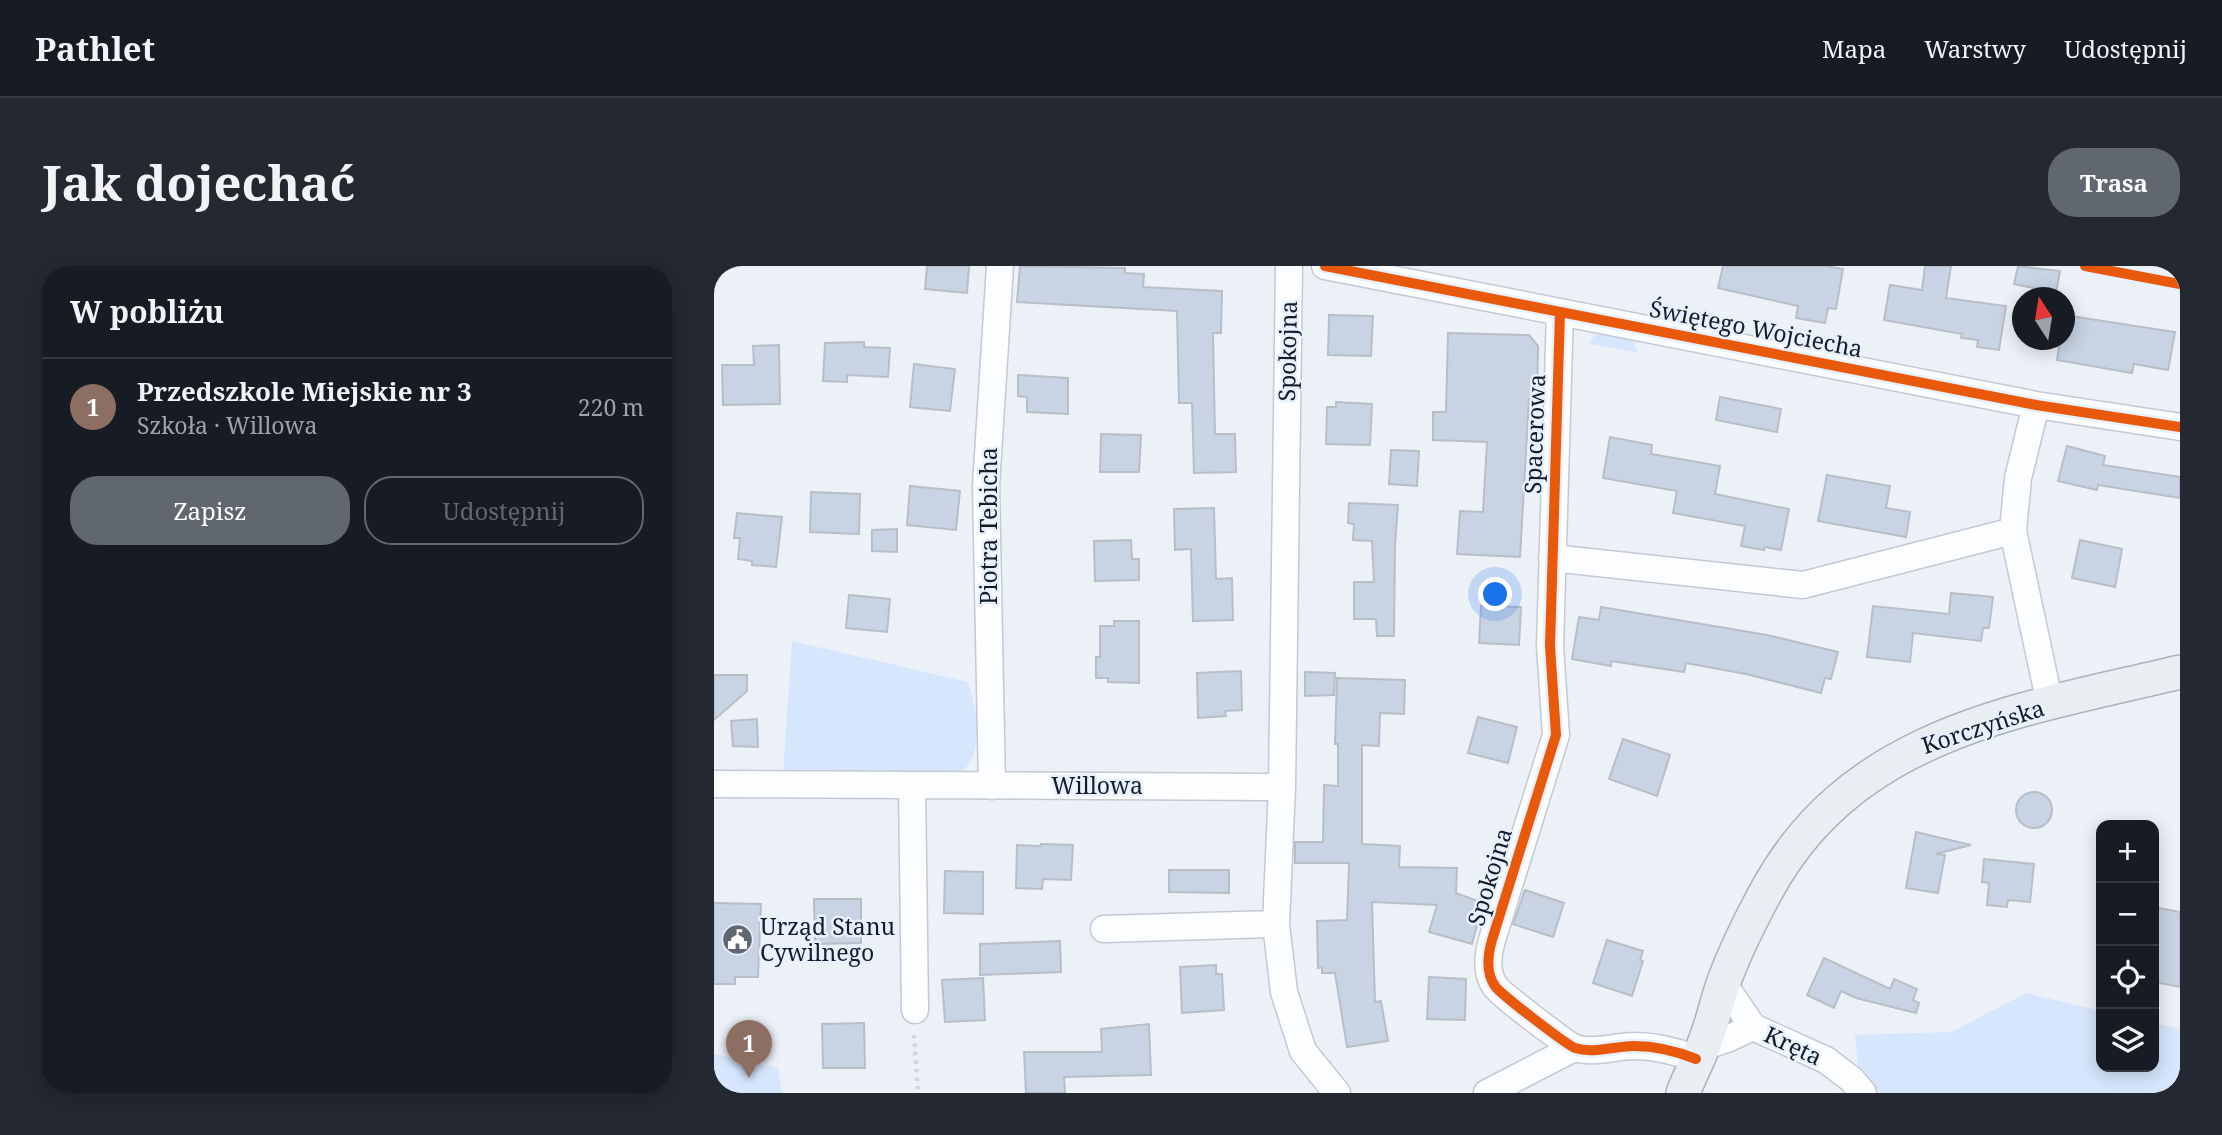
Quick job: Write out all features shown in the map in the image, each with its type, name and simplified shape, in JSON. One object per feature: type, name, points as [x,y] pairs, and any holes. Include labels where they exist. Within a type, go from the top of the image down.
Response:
[{"type":"main road","name":"Korczyńska","points":[[1683,1093],[1700,1053],[1723,984],[1748,927],[1781,867],[1803,837],[1842,798],[1895,759],[1936,738],[2050,704],[2180,673]]},
{"type":"street","name":"Piotra Tebicha","points":[[992,786],[986,486],[1000,266]]},
{"type":"street","name":"Spokojna","points":[[1289,266],[1282,787],[1276,924],[1284,992],[1303,1051],[1337,1093]]},
{"type":"street","name":"Świętego Wojciecha","points":[[1325,266],[2036,405],[2180,427]]},
{"type":"street","name":"Spacerowa","points":[[1552,558],[1560,312]]},
{"type":"street","points":[[2036,405],[2018,478],[2013,531],[2050,704]]},
{"type":"street","points":[[1552,558],[1804,585],[2013,531]]},
{"type":"street","name":"Spokojna","points":[[1552,558],[1550,646],[1556,735],[1488,956],[1489,972],[1494,985],[1509,1000],[1574,1048]]},
{"type":"street","name":"Willowa","points":[[714,784],[1282,787]]},
{"type":"street","points":[[912,786],[915,1010]]},
{"type":"street","points":[[1104,929],[1276,924]]},
{"type":"street","name":"Kręta","points":[[1723,984],[1752,1027],[1826,1060],[1851,1079],[1863,1093]]},
{"type":"street","name":"Kręta","points":[[1700,1053],[1752,1027]]},
{"type":"street","points":[[1487,1093],[1574,1048],[1635,1046],[1700,1053]]},
{"type":"path","points":[[915,1010],[918,1093]]},
{"type":"shaded area","points":[[1617,329],[1629,335],[1639,353],[1589,344],[1594,336]]},
{"type":"shaded area","points":[[792,641],[968,682],[977,730],[969,764],[961,773],[783,775]]},
{"type":"shaded area","points":[[2026,993],[2096,1010],[2096,1072],[2159,1072],[2159,1024],[2180,1029],[2180,1093],[1880,1093],[1858,1067],[1855,1035],[1951,1032]]},
{"type":"shaded area","points":[[714,1054],[778,1068],[782,1093],[714,1093]]},
{"type":"building","points":[[927,266],[969,266],[967,293],[925,289]]},
{"type":"building","points":[[1020,266],[1125,268],[1125,273],[1144,274],[1143,287],[1222,291],[1221,333],[1213,333],[1215,434],[1235,434],[1236,472],[1194,473],[1192,403],[1179,403],[1177,311],[1017,302]]},
{"type":"building","points":[[1723,266],[1827,266],[1843,269],[1836,309],[1828,308],[1825,323],[1796,318],[1798,306],[1718,288]]},
{"type":"building","points":[[1925,266],[1951,266],[1946,298],[2006,306],[1999,350],[1977,347],[1978,340],[1961,338],[1962,334],[1884,320],[1890,285],[1922,290]]},
{"type":"building","points":[[2018,266],[2060,271],[2057,287],[2014,284]]},
{"type":"building","points":[[1329,315],[1373,316],[1371,356],[1328,355]]},
{"type":"building","points":[[2075,317],[2175,332],[2168,370],[2134,364],[2132,373],[2057,360],[2058,350],[2075,350]]},
{"type":"building","points":[[1448,333],[1529,335],[1538,346],[1537,399],[1529,399],[1520,557],[1457,554],[1460,511],[1483,512],[1487,442],[1433,440],[1433,412],[1446,412]]},
{"type":"building","points":[[864,342],[864,347],[890,348],[888,377],[847,375],[847,382],[823,381],[825,343]]},
{"type":"building","points":[[779,345],[780,404],[723,405],[722,365],[754,365],[753,346]]},
{"type":"building","points":[[914,364],[955,369],[950,411],[910,407]]},
{"type":"building","points":[[1018,375],[1068,378],[1068,414],[1027,412],[1027,397],[1018,396]]},
{"type":"building","points":[[1720,397],[1781,409],[1777,432],[1716,420]]},
{"type":"building","points":[[1336,402],[1372,404],[1370,445],[1326,444],[1327,407],[1336,407]]},
{"type":"building","points":[[1101,434],[1141,435],[1139,472],[1100,472]]},
{"type":"building","points":[[1610,437],[1652,445],[1651,454],[1720,466],[1715,494],[1789,509],[1781,550],[1741,546],[1745,526],[1673,513],[1677,491],[1603,478]]},
{"type":"building","points":[[2067,446],[2105,456],[2103,465],[2180,477],[2180,498],[2098,485],[2097,490],[2058,481]]},
{"type":"building","points":[[1391,450],[1419,451],[1417,486],[1389,484]]},
{"type":"building","points":[[1827,475],[1890,486],[1886,508],[1910,512],[1906,537],[1818,521]]},
{"type":"building","points":[[910,486],[960,491],[956,530],[907,525]]},
{"type":"building","points":[[811,492],[860,494],[859,534],[810,532]]},
{"type":"building","points":[[1349,503],[1398,505],[1394,636],[1377,636],[1376,619],[1354,619],[1354,582],[1374,582],[1372,541],[1353,540],[1354,524],[1348,523]]},
{"type":"building","points":[[1214,508],[1216,579],[1232,578],[1233,620],[1193,621],[1191,549],[1175,550],[1174,509]]},
{"type":"building","points":[[737,513],[782,517],[776,567],[752,565],[752,561],[738,559],[740,538],[734,538]]},
{"type":"building","points":[[897,529],[897,552],[872,551],[872,530]]},
{"type":"building","points":[[1131,540],[1132,559],[1139,559],[1139,580],[1095,581],[1094,541]]},
{"type":"building","points":[[2080,540],[2122,549],[2115,587],[2072,578]]},
{"type":"building","points":[[1951,593],[1993,597],[1989,628],[1983,628],[1981,641],[1913,633],[1910,662],[1867,657],[1873,606],[1949,614]]},
{"type":"building","points":[[849,595],[890,599],[887,632],[846,628]]},
{"type":"building","points":[[1481,606],[1521,607],[1519,645],[1479,643]]},
{"type":"building","points":[[1601,607],[1767,635],[1838,652],[1831,679],[1825,678],[1821,693],[1746,674],[1686,663],[1684,672],[1611,661],[1611,666],[1572,659],[1579,617],[1599,620]]},
{"type":"building","points":[[1114,621],[1139,621],[1139,683],[1108,682],[1108,678],[1096,678],[1096,657],[1100,657],[1100,626],[1114,626]]},
{"type":"building","points":[[1241,671],[1242,710],[1225,711],[1226,716],[1198,718],[1197,673]]},
{"type":"building","points":[[1305,672],[1335,673],[1334,695],[1305,696]]},
{"type":"building","points":[[714,675],[747,675],[747,691],[714,720]]},
{"type":"building","points":[[1337,678],[1405,680],[1404,714],[1380,713],[1379,746],[1362,745],[1362,844],[1400,846],[1399,867],[1457,868],[1456,893],[1483,903],[1472,944],[1429,932],[1437,905],[1372,902],[1375,1002],[1381,1001],[1388,1041],[1347,1047],[1335,973],[1322,973],[1322,967],[1318,968],[1317,921],[1347,920],[1349,863],[1295,863],[1295,842],[1323,842],[1324,785],[1338,786],[1338,744],[1335,744]]},
{"type":"building","points":[[1478,717],[1517,727],[1508,763],[1468,753]]},
{"type":"building","points":[[757,719],[758,747],[733,746],[731,721]]},
{"type":"building","points":[[1623,739],[1670,755],[1657,796],[1609,779]]},
{"type":"building","points":[[2034,792],[2047,797],[2052,810],[2047,823],[2034,828],[2021,823],[2016,810],[2021,797]]},
{"type":"building","points":[[1916,832],[1971,845],[1936,854],[1945,855],[1938,893],[1906,888]]},
{"type":"building","points":[[1017,845],[1073,845],[1071,880],[1043,879],[1042,889],[1016,888]]},
{"type":"building","points":[[1984,859],[2034,864],[2030,902],[2008,900],[2007,907],[1987,905],[1989,883],[1982,882]]},
{"type":"building","points":[[1169,870],[1229,870],[1229,893],[1169,892]]},
{"type":"building","points":[[945,871],[983,872],[983,914],[944,913]]},
{"type":"building","points":[[1525,890],[1564,903],[1553,937],[1513,924]]},
{"type":"building","points":[[814,899],[861,899],[861,943],[815,944]]},
{"type":"building","name":"Urząd Stanu Cywilnego","points":[[714,903],[761,904],[758,977],[735,977],[735,984],[714,984]]},
{"type":"building","points":[[2159,908],[2180,912],[2180,987],[2159,983]]},
{"type":"building","points":[[1607,940],[1643,951],[1640,960],[1643,961],[1632,996],[1593,983]]},
{"type":"building","points":[[1060,941],[1061,972],[980,975],[980,944]]},
{"type":"building","points":[[1824,958],[1890,989],[1894,979],[1917,989],[1913,1000],[1919,1003],[1916,1013],[1856,998],[1841,991],[1834,1008],[1807,995]]},
{"type":"building","points":[[1216,965],[1216,974],[1222,974],[1224,1010],[1182,1013],[1180,967]]},
{"type":"building","points":[[1429,977],[1466,979],[1465,1020],[1427,1019]]},
{"type":"building","points":[[983,978],[985,1020],[945,1022],[942,980]]},
{"type":"building","points":[[864,1023],[865,1068],[823,1068],[822,1024]]},
{"type":"building","points":[[1149,1024],[1151,1075],[1064,1077],[1065,1093],[1026,1093],[1024,1052],[1102,1052],[1101,1029]]},
{"type":"cycle path","points":[[1325,266],[2036,405],[2180,427]]},
{"type":"cycle path","points":[[2085,266],[2180,284]]},
{"type":"cycle path","points":[[1560,312],[1550,646],[1556,735],[1492,940],[1489,969],[1492,981],[1500,991],[1575,1048],[1589,1050],[1627,1046],[1650,1047],[1696,1059]]},
{"type":"place","name":"Urząd Stanu Cywilnego","points":[[737,940]]},
{"type":"place","name":"Przedszkole Miejskie nr 3","points":[[749,1078]]}]
